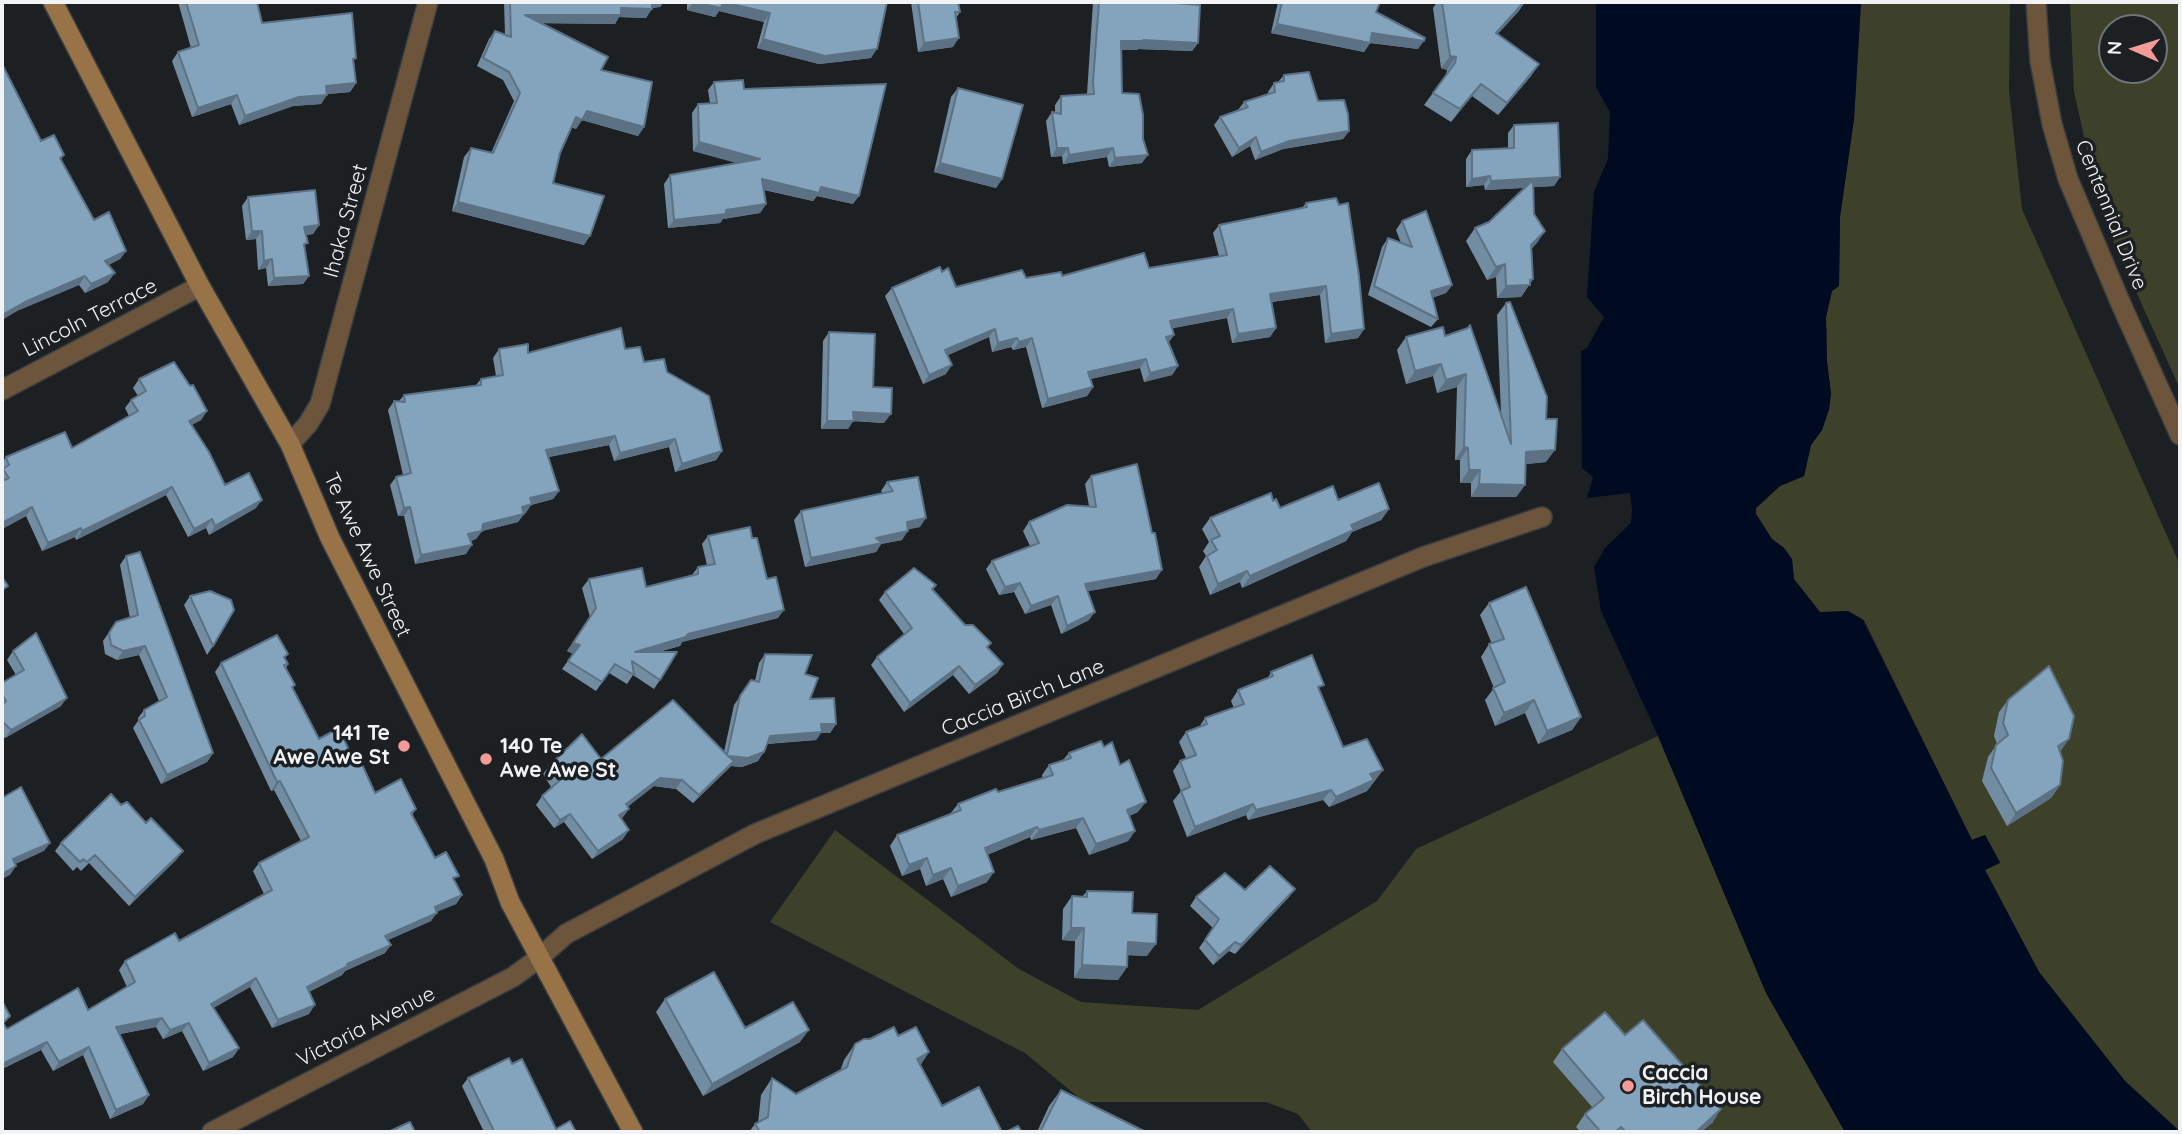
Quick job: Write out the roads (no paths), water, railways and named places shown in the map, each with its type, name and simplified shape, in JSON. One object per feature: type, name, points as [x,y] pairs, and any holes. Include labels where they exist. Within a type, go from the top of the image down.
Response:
[{"type":"main road","name":"Te Awe Awe Street","points":[[53,2],[200,286],[290,444],[330,538],[494,859],[510,902],[632,1132]]},
{"type":"street","name":"Ihaka Street","points":[[290,444],[308,424],[320,404],[428,2]]},
{"type":"street","name":"Centennial Drive","points":[[2036,2],[2042,74],[2052,124],[2068,179],[2180,435]]},
{"type":"street","name":"Lincoln Terrace","points":[[2,390],[200,286]]},
{"type":"street","name":"Caccia Birch Lane","points":[[539,958],[566,934],[755,834],[1423,557],[1542,517]]},
{"type":"street","name":"Victoria Avenue","points":[[212,1132],[519,974],[539,958]]},
{"type":"water","points":[[1596,2],[1861,2],[1854,119],[1840,217],[1839,286],[1832,291],[1826,317],[1831,394],[1829,410],[1822,430],[1811,445],[1804,476],[1780,486],[1756,508],[1756,514],[1772,539],[1784,548],[1792,559],[1794,579],[1820,612],[1848,611],[1863,620],[1972,840],[1985,835],[2000,863],[1985,870],[2039,972],[2125,1081],[2180,1132],[1845,1132],[1766,993],[1658,736],[1601,611],[1594,567],[1605,548],[1631,523],[1632,510],[1630,493],[1587,498],[1593,477],[1582,468],[1581,351],[1587,348],[1604,317],[1587,297],[1594,192],[1608,159],[1610,112],[1596,87]]},
{"type":"place","name":"141 Te Awe Awe St","points":[[404,746]]},
{"type":"place","name":"140 Te Awe Awe St","points":[[486,759]]},
{"type":"place","name":"Caccia Birch House","points":[[1628,1086]]}]
